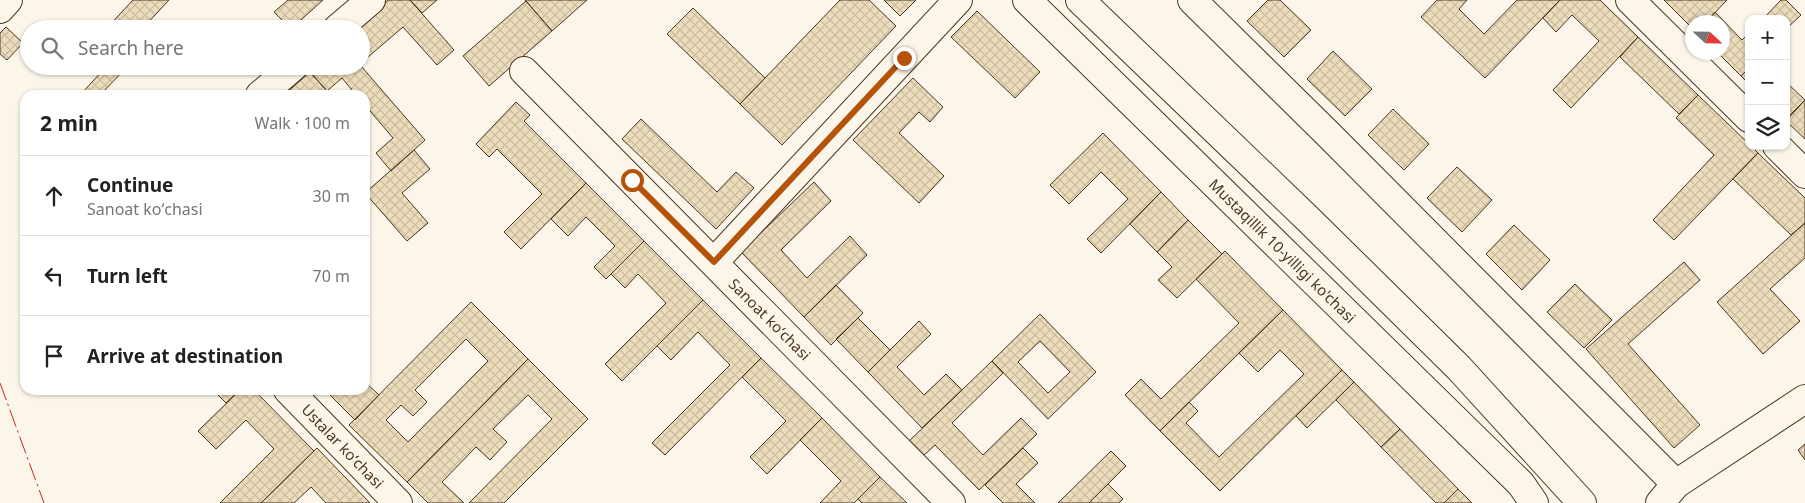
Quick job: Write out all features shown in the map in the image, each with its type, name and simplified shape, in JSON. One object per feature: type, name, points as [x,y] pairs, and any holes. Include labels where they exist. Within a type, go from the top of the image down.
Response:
[{"type":"street","points":[[0,9],[8,0]]},
{"type":"street","points":[[348,20],[371,0]]},
{"type":"street","points":[[714,262],[958,0]]},
{"type":"street","name":"Mustaqillik 10-yilligi ko'chasi","points":[[1027,0],[1514,478],[1534,503]]},
{"type":"street","points":[[1080,0],[1309,220],[1452,362],[1582,503]]},
{"type":"street","points":[[1192,0],[1329,135],[1642,452],[1668,493],[1805,398]]},
{"type":"street","points":[[1630,0],[1745,114]]},
{"type":"street","name":"Sanoat koʻchasi","points":[[524,71],[951,503]]},
{"type":"street","points":[[266,90],[283,75]]},
{"type":"street","points":[[1781,150],[1805,174]]},
{"type":"street","name":"Ustalar koʻchasi","points":[[293,395],[398,503]]},
{"type":"building","points":[[133,0],[169,0],[150,20],[114,20]]},
{"type":"building","points":[[288,0],[323,0],[301,20],[282,20],[274,12]]},
{"type":"building","points":[[388,0],[410,0],[454,50],[437,65],[403,27],[370,55],[370,20],[366,20]]},
{"type":"building","points":[[410,0],[437,0],[422,13]]},
{"type":"building","points":[[525,0],[587,0],[552,31]]},
{"type":"building","points":[[840,0],[869,0],[896,26],[782,145],[740,104]]},
{"type":"building","points":[[884,0],[916,0],[900,16]]},
{"type":"building","points":[[1268,0],[1280,0],[1311,30],[1284,57],[1247,21]]},
{"type":"building","points":[[1437,0],[1467,0],[1459,9],[1484,34],[1517,0],[1560,0],[1485,78],[1421,17]]},
{"type":"building","points":[[1560,0],[1600,0],[1638,37],[1571,108],[1553,90],[1599,41],[1572,15],[1556,32],[1543,18]]},
{"type":"building","points":[[1664,0],[1727,0],[1713,15],[1685,15],[1685,21]]},
{"type":"building","points":[[1781,0],[1786,0],[1801,15],[1790,25],[1790,15],[1767,15]]},
{"type":"building","points":[[526,1],[552,31],[489,86],[463,56]]},
{"type":"building","points":[[693,8],[765,78],[740,104],[667,34]]},
{"type":"building","points":[[977,11],[1040,72],[1015,98],[951,37]]},
{"type":"building","points":[[6,27],[20,40],[20,46],[7,60],[0,54],[0,33]]},
{"type":"building","points":[[1730,28],[1742,40],[1745,37],[1745,72],[1741,76],[1725,60],[1730,60]]},
{"type":"building","points":[[1638,37],[1698,95],[1679,114],[1620,57]]},
{"type":"building","points":[[1333,51],[1372,89],[1345,116],[1307,79]]},
{"type":"building","points":[[1745,72],[1745,80],[1741,76]]},
{"type":"building","points":[[99,75],[119,75],[105,90],[85,90]]},
{"type":"building","points":[[307,75],[313,75],[326,90],[290,90]]},
{"type":"building","points":[[313,75],[369,75],[425,140],[391,171],[376,153],[393,138],[370,111],[370,90],[352,90],[342,78],[326,90]]},
{"type":"building","points":[[913,78],[943,107],[930,122],[919,112],[899,133],[944,176],[919,203],[853,140]]},
{"type":"building","points":[[1790,86],[1805,100],[1790,115]]},
{"type":"building","points":[[1698,95],[1745,140],[1745,150],[1755,150],[1758,153],[1674,240],[1653,220],[1714,155],[1676,118]]},
{"type":"building","points":[[1805,100],[1805,139],[1790,125],[1790,117]]},
{"type":"building","points":[[516,102],[530,115],[524,121],[586,183],[521,249],[504,232],[542,194],[497,149],[489,157],[476,144]]},
{"type":"building","points":[[1393,109],[1429,144],[1404,170],[1368,135]]},
{"type":"building","points":[[641,119],[717,192],[736,172],[754,188],[716,229],[622,139]]},
{"type":"building","points":[[1103,133],[1161,192],[1101,253],[1087,239],[1128,199],[1101,172],[1069,204],[1050,185]]},
{"type":"building","points":[[414,150],[430,169],[402,193],[428,223],[407,241],[370,199],[370,189]]},
{"type":"building","points":[[1758,153],[1805,198],[1805,223],[1791,235],[1733,179]]},
{"type":"building","points":[[1457,167],[1492,200],[1462,232],[1427,198]]},
{"type":"building","points":[[814,182],[831,201],[781,250],[807,278],[850,236],[867,255],[804,317],[741,252]]},
{"type":"building","points":[[586,183],[644,241],[606,279],[594,267],[615,246],[586,217],[568,236],[551,219]]},
{"type":"building","points":[[1161,192],[1188,220],[1157,252],[1130,224]]},
{"type":"building","points":[[1188,220],[1222,254],[1177,298],[1158,280],[1172,267],[1157,252]]},
{"type":"building","points":[[1805,223],[1805,258],[1770,289],[1800,321],[1763,354],[1717,302]]},
{"type":"building","points":[[1514,225],[1550,260],[1522,290],[1486,254]]},
{"type":"building","points":[[644,241],[703,300],[622,381],[605,364],[666,303],[638,274],[625,288],[611,274]]},
{"type":"building","points":[[1225,251],[1283,310],[1160,431],[1125,395],[1141,379],[1161,399],[1239,323],[1196,279]]},
{"type":"building","points":[[1684,262],[1700,280],[1628,344],[1700,425],[1674,448],[1586,349]]},
{"type":"building","points":[[1575,284],[1612,320],[1584,348],[1547,312]]},
{"type":"building","points":[[836,285],[863,313],[831,345],[804,317]]},
{"type":"building","points":[[703,300],[761,358],[665,455],[652,443],[730,365],[698,332],[671,360],[657,346]]},
{"type":"building","points":[[471,302],[528,359],[407,482],[349,425]],"holes":[[[466,339],[488,361],[408,442],[386,420],[401,405],[413,416],[427,402],[415,390]]]},
{"type":"building","points":[[1283,310],[1342,370],[1220,491],[1160,431],[1189,402],[1198,411],[1186,423],[1219,457],[1304,374],[1280,350],[1258,372],[1239,353]]},
{"type":"building","points":[[1040,314],[1096,372],[1048,419],[992,361]],"holes":[[[1040,341],[1070,372],[1048,393],[1018,362]]]},
{"type":"building","points":[[858,318],[890,350],[868,372],[836,339]]},
{"type":"building","points":[[919,321],[931,334],[897,367],[924,395],[946,374],[962,390],[922,428],[868,372]]},
{"type":"building","points":[[761,358],[822,418],[767,474],[750,457],[786,421],[742,377]]},
{"type":"building","points":[[528,359],[588,419],[504,503],[469,503],[552,419],[528,395],[493,429],[507,442],[490,460],[476,447],[442,482],[464,503],[428,503],[407,482]]},
{"type":"building","points":[[992,361],[1003,373],[952,423],[983,455],[1021,418],[1037,434],[979,490],[935,445],[920,459],[906,444]]},
{"type":"building","points":[[1342,370],[1354,382],[1307,428],[1296,416]]},
{"type":"building","points":[[1354,382],[1400,429],[1381,447],[1336,400]]},
{"type":"building","points":[[370,387],[379,395],[355,420],[330,395],[370,395]]},
{"type":"building","points":[[218,395],[235,395],[226,403]]},
{"type":"building","points":[[235,395],[259,395],[314,451],[261,503],[220,503],[274,449],[246,420],[216,449],[198,431]]},
{"type":"building","points":[[822,418],[880,477],[854,503],[820,503],[841,481],[800,440]]},
{"type":"building","points":[[1400,429],[1458,489],[1444,503],[1436,503],[1381,447]]},
{"type":"building","points":[[1805,444],[1805,460],[1798,450]]},
{"type":"building","points":[[317,448],[370,503],[326,503],[311,487],[294,503],[261,503]]},
{"type":"building","points":[[1023,448],[1038,463],[1016,484],[1035,503],[1003,503],[985,485]]},
{"type":"building","points":[[1111,451],[1126,466],[1089,503],[1058,503]]},
{"type":"building","points":[[880,477],[907,503],[862,503],[858,499]]},
{"type":"building","points":[[1108,484],[1123,499],[1119,503],[1089,503]]},
{"type":"building","points":[[1458,489],[1472,503],[1444,503]]},
{"type":"power","points":[[0,383],[44,503]]},
{"type":"route","points":[[632,180],[714,262],[904,58]]}]
